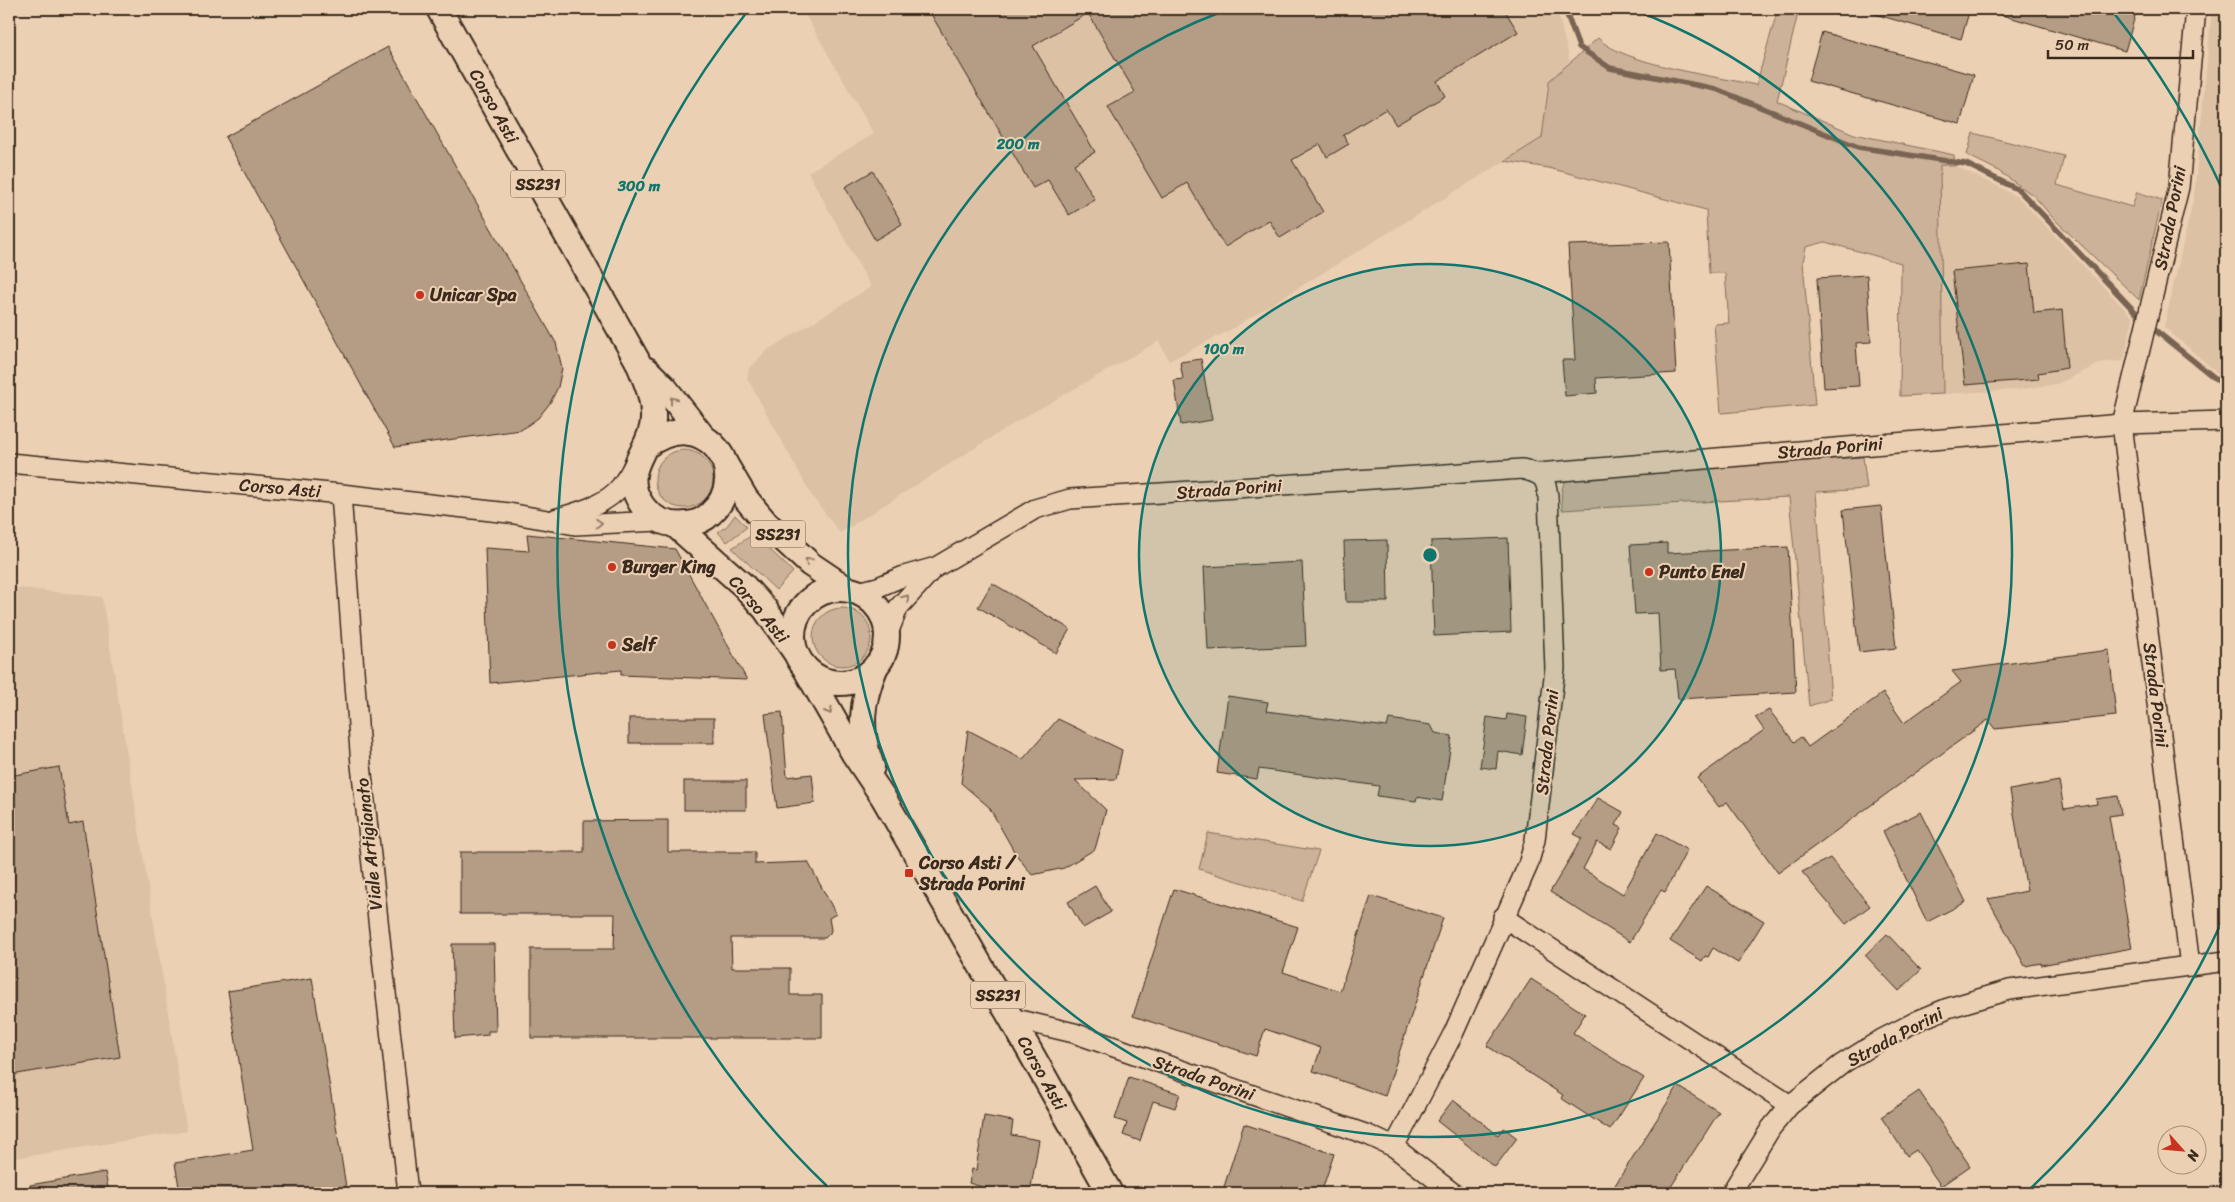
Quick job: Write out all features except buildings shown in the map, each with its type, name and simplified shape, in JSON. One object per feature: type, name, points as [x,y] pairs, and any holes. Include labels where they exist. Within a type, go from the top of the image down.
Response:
[{"type":"main road","name":"Corso Asti","points":[[439,9],[637,360],[652,396],[654,420],[641,454]]},
{"type":"main road","name":"Corso Asti","points":[[637,360],[665,388],[704,438]]},
{"type":"main road","points":[[641,454],[658,437],[673,432],[689,432],[704,438]]},
{"type":"main road","name":"SS231","points":[[704,438],[720,453],[746,499],[766,523],[810,564],[852,591],[870,599],[879,610],[885,622],[887,636],[884,653],[876,666],[864,677],[849,682],[833,683],[818,678],[801,661],[793,640],[794,626],[799,612],[808,602],[820,594],[833,589],[852,591]]},
{"type":"main road","name":"SS231","points":[[641,454],[633,475],[637,496],[648,513],[667,523]]},
{"type":"main road","points":[[667,523],[691,524],[705,518],[717,508],[724,494],[727,479],[725,463]]},
{"type":"main road","name":"Corso Asti","points":[[667,523],[744,586],[765,609],[801,661],[854,754],[883,797],[1110,1193]]},
{"type":"main road","name":"Corso Asti","points":[[876,666],[866,692],[863,731],[865,748],[883,797]]},
{"type":"street","name":"Strada Porini","points":[[2190,966],[2122,424],[2179,187],[2196,9]]},
{"type":"street","name":"Strada Porini","points":[[887,636],[898,608],[913,589],[936,567],[1034,508],[1070,499],[1522,469],[1538,473],[2122,424],[2226,421]]},
{"type":"street","name":"Corso Asti","points":[[551,520],[604,501],[620,487],[641,454]]},
{"type":"street","name":"Corso Asti","points":[[9,463],[341,494],[551,520],[574,525],[667,523]]},
{"type":"street","name":"Strada Porini","points":[[1394,1148],[1454,1032],[1503,917],[1528,865],[1535,840],[1555,668],[1548,496],[1546,483],[1538,473]]},
{"type":"street","name":"Viale Artigianato","points":[[341,494],[360,765],[408,1193]]},
{"type":"street","name":"Strada Porini","points":[[852,591],[878,587],[904,576],[936,567]]},
{"type":"street","points":[[1503,917],[1790,1105]]},
{"type":"street","name":"Strada Porini","points":[[1731,1193],[1771,1128],[1790,1105],[1842,1064],[1882,1039],[1919,1020],[1948,1008],[2009,990],[2226,961]]},
{"type":"street","name":"Strada Porini","points":[[1011,1018],[1083,1036],[1368,1135],[1394,1148],[1453,1193]]},
{"type":"shaded area","points":[[802,9],[1557,9],[1570,62],[1547,84],[1542,138],[1230,330],[1169,361],[1159,341],[1016,422],[840,533],[812,496],[747,378],[749,369],[766,351],[871,287],[808,172],[874,134]]},
{"type":"shaded area","points":[[1778,9],[1799,9],[1777,101],[1854,134],[1954,155],[1955,166],[1940,165],[1943,394],[1900,396],[1901,263],[1825,242],[1806,247],[1803,262],[1815,405],[1721,413],[1714,324],[1729,323],[1725,273],[1709,273],[1706,210],[1549,168],[1505,161],[1542,138],[1549,81],[1598,38],[1610,47],[1649,62],[1756,85]]},
{"type":"shaded area","points":[[2212,9],[2226,9],[2226,380],[2164,327],[2194,196]]},
{"type":"shaded area","points":[[1973,133],[2064,156],[2057,185],[2132,207],[2137,192],[2162,200],[2139,300],[2053,218],[2034,196],[1997,170],[1967,155]]},
{"type":"shaded area","points":[[1940,164],[1955,166],[2019,198],[2133,318],[2124,361],[2103,362],[2057,384],[2016,390],[1943,394]]},
{"type":"shaded area","points":[[678,450],[690,450],[705,458],[713,473],[713,485],[705,500],[690,508],[678,508],[663,500],[655,485],[655,473],[663,458]]},
{"type":"shaded area","points":[[1863,457],[1867,489],[1816,492],[1831,699],[1809,706],[1789,497],[1562,510],[1562,488],[1571,477]]},
{"type":"shaded area","points":[[735,515],[747,527],[727,542],[718,532],[727,526]]},
{"type":"shaded area","points":[[754,534],[793,572],[776,590],[732,548]]},
{"type":"shaded area","points":[[9,587],[102,597],[187,1131],[9,1159]]},
{"type":"shaded area","points":[[836,608],[848,608],[863,616],[871,631],[871,643],[863,658],[848,666],[836,666],[821,658],[813,643],[813,631],[821,616]]},
{"type":"shaded area","points":[[1208,833],[1319,851],[1302,901],[1199,869]]},
{"type":"waterway","points":[[1565,9],[1579,47],[1610,68],[1716,89],[1858,147],[1966,164],[2019,190],[2143,320]]},
{"type":"waterway","points":[[2150,326],[2226,387]]},
{"type":"place","name":"Unicar Spa","points":[[420,295]]},
{"type":"place","name":"Burger King","points":[[612,567]]},
{"type":"place","name":"Punto Enel","points":[[1649,572]]},
{"type":"place","name":"Self","points":[[612,645]]},
{"type":"place","name":"Corso Asti / Strada Porini","points":[[909,873]]}]
